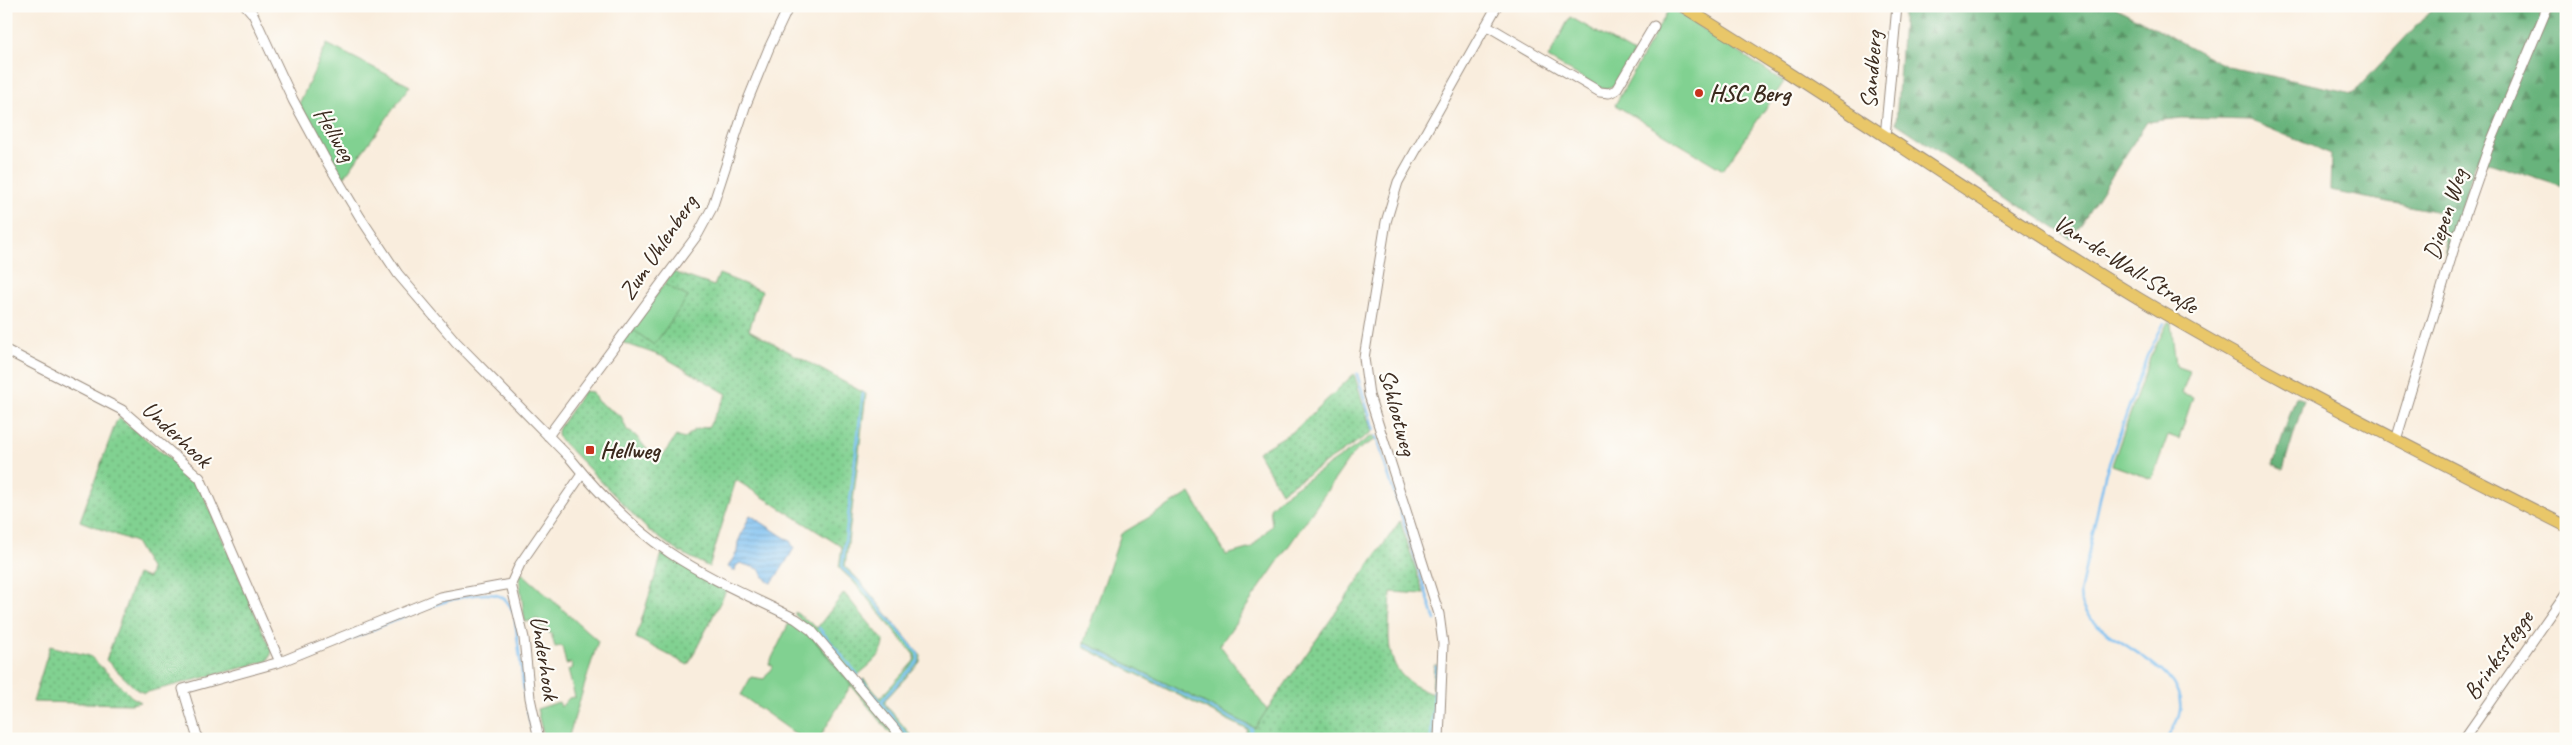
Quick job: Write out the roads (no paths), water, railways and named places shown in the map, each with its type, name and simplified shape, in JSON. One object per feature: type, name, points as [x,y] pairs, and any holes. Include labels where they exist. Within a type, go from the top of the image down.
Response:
[{"type":"main road","name":"Van-de-Wall-Straße","points":[[1682,6],[2073,258],[2174,319],[2289,385],[2566,526]]},
{"type":"street","name":"Hellweg","points":[[246,6],[253,14],[293,100],[360,217],[398,274],[456,342],[548,436],[582,474],[643,532],[671,554],[796,619],[811,630],[903,739]]},
{"type":"street","name":"Zum Uhlenberg","points":[[548,436],[698,234],[712,208],[742,114],[769,48],[789,6]]},
{"type":"street","name":"Schlootweg","points":[[1439,739],[1443,644],[1439,614],[1369,395],[1364,358],[1386,222],[1398,182],[1497,6]]},
{"type":"street","name":"Sandberg","points":[[1885,136],[1896,6]]},
{"type":"street","name":"Diepen Weg","points":[[2396,440],[2478,175],[2548,6]]},
{"type":"street","points":[[1486,25],[1600,92],[1609,93],[1616,90],[1654,26]]},
{"type":"street","name":"Underhook","points":[[6,350],[122,410],[200,478],[280,662]]},
{"type":"street","points":[[198,739],[183,689],[280,662],[440,597],[511,584],[520,564],[582,474]]},
{"type":"street","name":"Underhook","points":[[511,584],[524,638],[530,698],[539,739]]},
{"type":"street","name":"Brinksstegge","points":[[2464,739],[2566,594]]},
{"type":"water","points":[[750,515],[790,541],[794,548],[771,583],[767,581],[759,569],[740,563],[736,566],[735,571],[728,567],[737,552],[738,542]]},
{"type":"waterway","points":[[2164,323],[2147,356],[2105,475],[2080,593],[2082,606],[2093,621],[2160,669],[2172,683],[2180,698],[2179,715],[2167,739]]},
{"type":"waterway","points":[[1357,374],[1374,430]]},
{"type":"waterway","points":[[863,394],[842,568],[857,581],[918,654],[918,661],[883,699],[882,704],[910,739]]},
{"type":"waterway","points":[[1376,436],[1435,620]]},
{"type":"waterway","points":[[341,643],[419,611],[462,597],[481,594],[496,595],[507,602],[514,614]]},
{"type":"waterway","points":[[515,619],[525,699],[534,739]]},
{"type":"waterway","points":[[819,628],[858,675]]},
{"type":"waterway","points":[[1085,645],[1252,729],[1247,739]]},
{"type":"waterway","points":[[1431,739],[1436,666]]},
{"type":"waterway","points":[[862,681],[882,704]]},
{"type":"place","name":"HSC Berg","points":[[1699,93]]},
{"type":"place","name":"Hellweg","points":[[590,450]]}]
